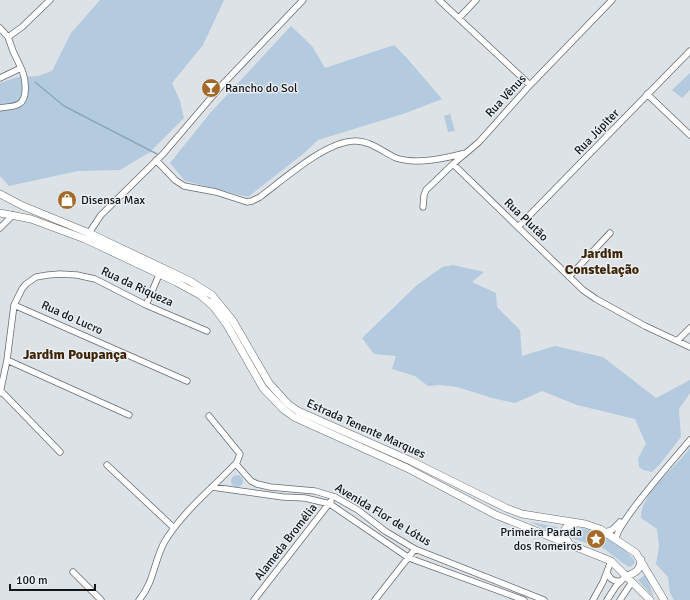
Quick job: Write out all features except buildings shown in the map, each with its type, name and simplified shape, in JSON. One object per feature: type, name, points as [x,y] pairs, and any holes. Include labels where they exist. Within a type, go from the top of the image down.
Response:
[{"type":"main road","name":"Estrada Tenente Marques","points":[[1,195],[89,233],[190,281],[212,295],[233,321],[269,383],[288,404],[298,411],[411,461],[506,508],[522,514],[592,526],[605,532],[636,553],[662,599]]},
{"type":"main road","points":[[13,201],[13,215]]},
{"type":"main road","name":"Estrada Tenente Marques","points":[[0,213],[31,219],[86,239],[196,292],[213,306],[227,325],[263,388],[283,410],[294,417],[407,468],[496,514],[611,561],[650,600]]},
{"type":"main road","points":[[569,544],[563,535],[563,531],[566,528],[577,524]]},
{"type":"main road","points":[[626,576],[639,570],[641,560]]},
{"type":"street","points":[[8,37],[50,0]]},
{"type":"street","points":[[89,233],[101,215],[156,160],[222,85],[303,0]]},
{"type":"street","points":[[439,0],[530,85]]},
{"type":"street","points":[[459,18],[476,0]]},
{"type":"street","name":"Rua Vênus","points":[[423,207],[426,190],[479,142],[530,85],[612,0]]},
{"type":"street","points":[[0,28],[8,37],[24,74],[25,84],[25,91],[22,100],[18,104],[0,108]]},
{"type":"street","name":"Rua Júpiter","points":[[518,227],[690,51]]},
{"type":"street","points":[[0,78],[21,68]]},
{"type":"street","points":[[648,94],[690,135]]},
{"type":"street","points":[[156,160],[175,180],[184,186],[216,192],[247,202],[260,197],[294,171],[327,149],[354,141],[363,142],[397,158],[407,160],[433,160],[466,153]]},
{"type":"street","name":"Rua Plutão","points":[[453,164],[583,290],[602,303],[645,326],[678,340],[690,347]]},
{"type":"street","points":[[0,228],[13,215]]},
{"type":"street","points":[[569,277],[610,233]]},
{"type":"street","name":"Rua da Riqueza","points":[[0,392],[7,360],[14,305],[22,289],[36,277],[60,274],[77,275],[95,279],[146,306],[207,330]]},
{"type":"street","points":[[146,306],[159,275]]},
{"type":"street","name":"Rua do Lucro","points":[[14,305],[187,381]]},
{"type":"street","points":[[678,340],[690,328]]},
{"type":"street","points":[[7,360],[129,415]]},
{"type":"street","points":[[0,392],[60,452]]},
{"type":"street","points":[[139,600],[149,585],[161,549],[174,528],[188,511],[236,464],[240,454],[209,416]]},
{"type":"street","points":[[616,539],[618,530],[629,514],[690,440]]},
{"type":"street","name":"Avenida Flor de Lótus","points":[[236,464],[251,482],[270,487],[315,491],[335,497],[358,510],[385,531],[415,549],[544,600]]},
{"type":"street","points":[[107,465],[174,528]]},
{"type":"street","name":"Avenida Flor de Lótus","points":[[212,488],[283,497],[305,498],[330,504],[409,558],[524,600]]},
{"type":"street","name":"Alameda Bromélia","points":[[254,600],[335,497]]},
{"type":"street","points":[[605,532],[612,530],[629,514]]},
{"type":"street","points":[[375,600],[415,549]]},
{"type":"street","points":[[593,600],[611,561]]},
{"type":"street","points":[[73,572],[100,600]]},
{"type":"street","points":[[607,572],[608,576],[613,581],[620,581]]},
{"type":"street","points":[[607,600],[620,581],[626,576]]},
{"type":"street","points":[[620,600],[632,582]]},
{"type":"shaded area","points":[[100,0],[224,0],[203,45],[172,83],[180,101],[184,118],[150,152],[120,170],[78,171],[9,186],[0,176],[0,83],[17,77],[38,76],[52,71],[71,33]]},
{"type":"shaded area","points":[[291,26],[312,46],[325,68],[394,45],[442,99],[406,113],[318,140],[303,154],[248,197],[185,181],[170,163],[211,112]]},
{"type":"shaded area","points":[[690,73],[690,90],[682,98],[672,90]]},
{"type":"shaded area","points":[[450,114],[455,131],[448,132],[444,116]]},
{"type":"shaded area","points":[[453,265],[484,272],[472,282],[496,293],[497,307],[520,330],[522,356],[555,346],[603,357],[656,398],[690,380],[690,393],[679,409],[681,437],[652,472],[643,470],[639,467],[638,458],[646,444],[635,419],[577,405],[542,391],[515,403],[492,398],[457,387],[440,385],[428,386],[415,376],[392,369],[396,356],[374,354],[362,338],[416,286],[442,267]]},
{"type":"shaded area","points":[[690,448],[690,600],[674,600],[670,593],[668,577],[656,564],[659,547],[657,529],[641,518],[642,509],[652,490]]},
{"type":"shaded area","points":[[235,475],[239,475],[243,481],[239,487],[235,487],[231,483],[231,479]]},
{"type":"shaded area","points":[[530,522],[558,527],[555,533]]},
{"type":"shaded area","points":[[570,528],[585,529],[606,538],[628,553],[633,558],[635,563],[630,567],[627,566],[603,548],[574,539],[566,533]]},
{"type":"shaded area","points":[[646,574],[654,598],[638,580]]},
{"type":"waterway","points":[[35,82],[64,106],[157,154]]},
{"type":"place","name":"Rancho do Sol","points":[[211,88]]},
{"type":"place","name":"Disensa Max","points":[[67,200]]},
{"type":"place","name":"Primeira Parada dos Romeiros","points":[[596,539]]},
{"type":"district","name":"Jardim Constelação","points":[[602,262]]},
{"type":"district","name":"Jardim Poupança","points":[[75,354]]}]
